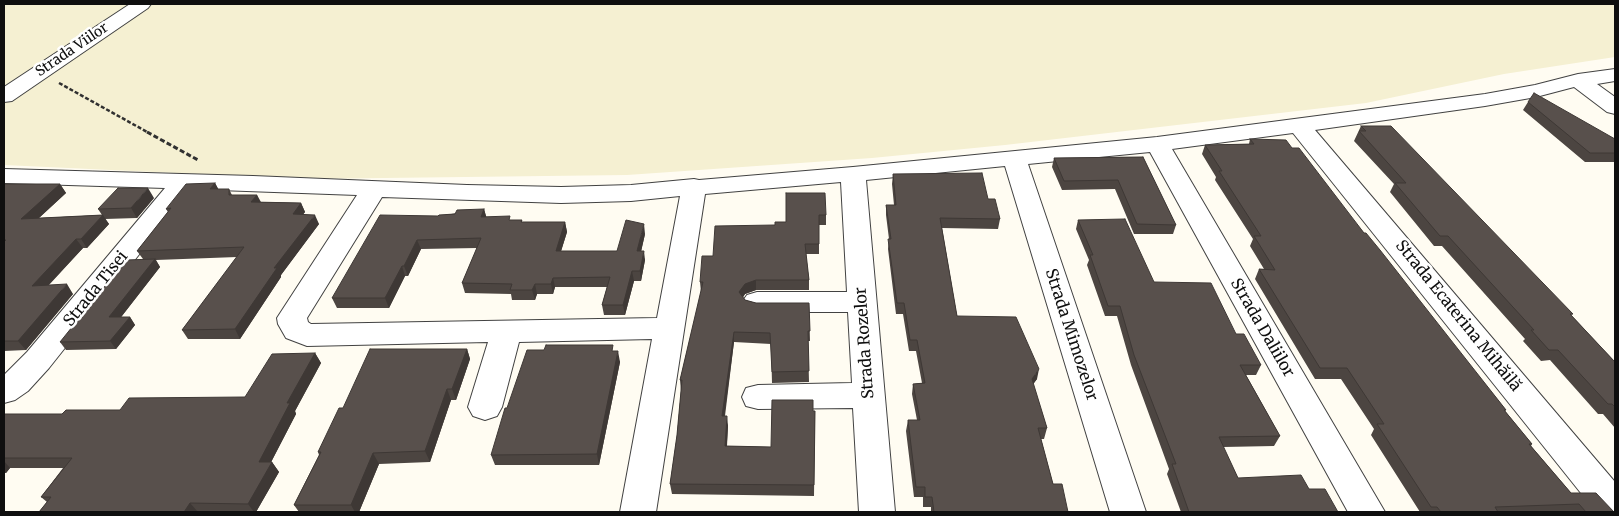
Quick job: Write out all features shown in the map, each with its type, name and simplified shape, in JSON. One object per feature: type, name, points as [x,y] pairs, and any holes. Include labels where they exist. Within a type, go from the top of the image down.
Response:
[{"type":"street","name":"Strada Viilor","points":[[4,96],[142,4]]},
{"type":"street","points":[[4,176],[191,171],[374,189],[561,195],[631,193],[694,186],[853,174],[1157,144],[1493,98],[1536,91],[1578,80],[1615,75]]},
{"type":"street","points":[[1578,80],[1615,107]]},
{"type":"street","name":"Strada Ecaterina Mihăilă","points":[[1299,125],[1615,508]]},
{"type":"street","name":"Strada Daliilor","points":[[1157,144],[1367,512]]},
{"type":"street","name":"Strada Mimozelor","points":[[1014,158],[1128,512]]},
{"type":"street","name":"Strada Tisei","points":[[4,391],[17,382],[38,360],[191,171]]},
{"type":"street","name":"Strada Rozelor","points":[[853,174],[877,512]]},
{"type":"street","points":[[638,512],[694,186]]},
{"type":"street","points":[[374,189],[292,318],[297,330],[306,335],[669,328]]},
{"type":"street","points":[[757,302],[862,302]]},
{"type":"street","points":[[485,407],[507,331]]},
{"type":"street","points":[[758,397],[868,395]]},
{"type":"path","points":[[38,72],[191,171]]},
{"type":"shaded area","points":[[4,4],[1615,4],[1615,57],[1504,74],[1366,103],[1005,145],[872,158],[627,175],[303,179],[4,165]]},
{"type":"building","points":[[1534,93],[1615,139],[1615,153],[1590,153],[1528,102]]},
{"type":"building","points":[[1361,126],[1391,126],[1573,314],[1570,314],[1615,362],[1615,407],[1612,404],[1608,404],[1558,350],[1549,350],[1531,330],[1534,330],[1448,236],[1440,236],[1395,183],[1406,183],[1359,131],[1366,131]]},
{"type":"building","points":[[1250,139],[1286,140],[1292,148],[1299,148],[1532,444],[1529,444],[1571,493],[1596,493],[1614,512],[1586,512],[1579,504],[1495,507],[1498,512],[1441,512],[1437,507],[1431,507],[1377,424],[1384,424],[1347,368],[1320,368],[1259,269],[1275,270],[1254,236],[1261,236],[1219,171],[1222,171],[1205,145],[1254,144]]},
{"type":"building","points":[[1143,157],[1176,225],[1137,224],[1118,180],[1064,181],[1054,158]]},
{"type":"building","points":[[982,173],[988,199],[995,199],[1000,219],[940,218],[957,316],[1016,317],[1039,369],[1032,379],[1047,428],[1038,428],[1053,484],[1062,484],[1068,512],[934,512],[932,497],[925,497],[925,487],[916,487],[908,420],[920,420],[913,384],[925,383],[917,340],[910,340],[904,303],[897,303],[888,239],[891,239],[886,205],[896,205],[893,174]]},
{"type":"building","points":[[215,183],[210,189],[229,189],[229,195],[257,195],[251,202],[301,203],[293,214],[315,215],[274,268],[277,268],[235,329],[182,330],[244,247],[137,251],[171,208],[166,209],[186,184]]},
{"type":"building","points":[[4,184],[60,184],[21,219],[103,215],[81,239],[76,239],[32,286],[67,284],[18,341],[4,341],[4,242],[6,240],[4,240]]},
{"type":"building","points":[[118,188],[148,188],[131,208],[98,209]]},
{"type":"building","points":[[786,193],[825,193],[826,215],[819,215],[819,244],[805,244],[809,280],[756,280],[745,284],[739,292],[745,300],[756,303],[809,303],[809,371],[772,372],[770,333],[734,332],[722,416],[727,416],[725,446],[771,447],[772,400],[813,400],[813,411],[815,411],[814,485],[670,484],[677,435],[682,380],[680,380],[703,282],[700,282],[702,256],[713,256],[715,226],[775,225],[775,222],[786,222]]},
{"type":"building","points":[[484,209],[481,217],[510,216],[509,220],[522,220],[521,222],[565,222],[556,251],[617,251],[626,220],[644,224],[637,251],[644,251],[640,271],[632,271],[623,305],[602,305],[610,277],[553,278],[551,284],[535,284],[532,290],[510,290],[512,284],[462,283],[481,238],[417,240],[385,298],[332,298],[380,215],[438,216],[455,214],[457,210]]},
{"type":"building","points":[[1125,219],[1154,282],[1211,283],[1236,334],[1244,334],[1261,365],[1240,365],[1280,436],[1219,437],[1238,478],[1301,475],[1309,489],[1325,489],[1338,512],[1189,512],[1172,464],[1176,464],[1134,355],[1120,306],[1108,306],[1090,255],[1093,255],[1078,220]]},
{"type":"building","points":[[155,259],[109,317],[130,317],[110,341],[60,342],[126,260]]},
{"type":"building","points":[[546,345],[613,345],[612,351],[618,351],[597,454],[491,455],[505,408],[507,408],[527,350],[544,350]]},
{"type":"building","points":[[370,349],[467,349],[452,389],[447,389],[425,451],[373,453],[351,505],[294,505],[321,452],[318,452],[339,408],[343,408]]},
{"type":"building","points":[[315,353],[287,403],[290,403],[259,462],[272,462],[248,504],[190,503],[184,512],[39,512],[51,497],[41,497],[72,458],[4,458],[4,414],[62,414],[66,410],[120,410],[129,398],[245,397],[272,354]]}]
